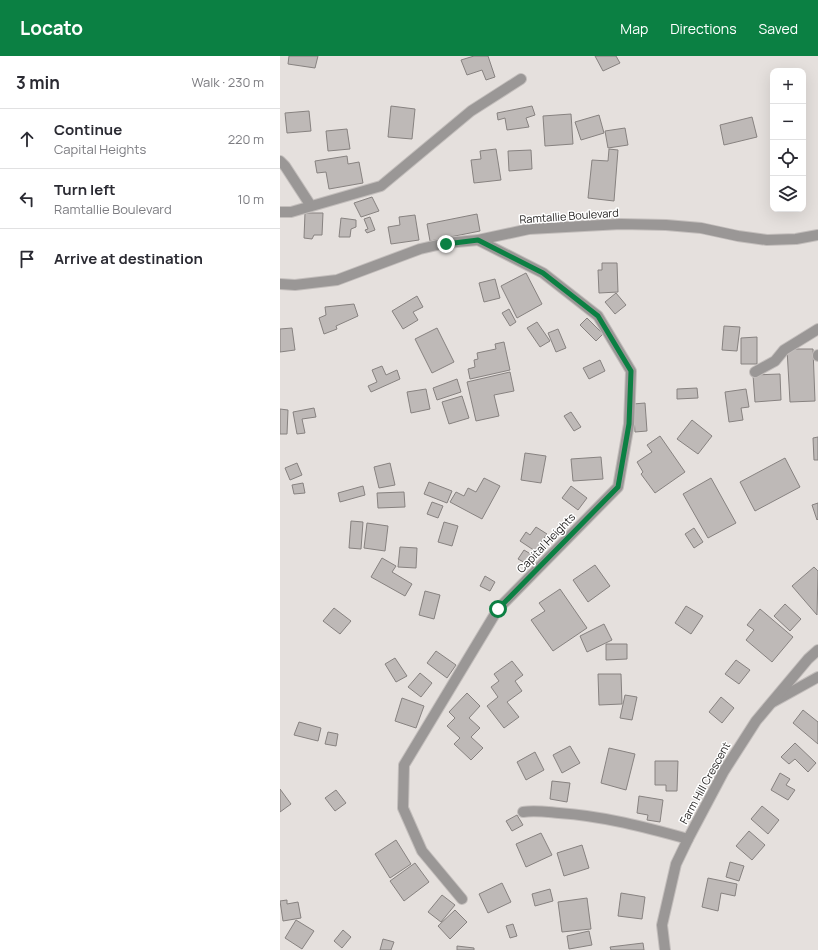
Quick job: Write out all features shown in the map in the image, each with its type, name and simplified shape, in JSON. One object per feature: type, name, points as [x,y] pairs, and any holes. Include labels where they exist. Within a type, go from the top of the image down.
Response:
[{"type":"street","points":[[280,212],[291,212],[380,186],[471,111],[521,79]]},
{"type":"street","points":[[280,161],[285,166],[311,206]]},
{"type":"street","name":"Ramtallie Boulevard","points":[[280,284],[295,285],[337,280],[420,249],[478,240],[529,229],[621,224],[666,225],[701,228],[738,236],[767,240],[796,240],[818,235]]},
{"type":"street","name":"Capital Heights","points":[[462,898],[422,851],[403,808],[404,765],[498,609],[618,487],[629,424],[631,371],[598,316],[543,273],[478,240]]},
{"type":"street","points":[[755,372],[775,361],[784,350],[818,329]]},
{"type":"street","name":"Farm Hill Crescent","points":[[665,950],[662,925],[676,864],[688,839],[724,770],[756,721],[808,659],[818,650]]},
{"type":"street","points":[[770,703],[818,676]]},
{"type":"street","points":[[523,812],[532,811],[582,814],[635,824],[688,839]]},
{"type":"building","points":[[289,56],[318,56],[315,68],[288,64]]},
{"type":"building","points":[[474,56],[488,56],[495,77],[486,80],[482,70],[467,75],[461,60]]},
{"type":"building","points":[[595,56],[616,56],[620,63],[603,71]]},
{"type":"building","points":[[391,106],[415,109],[412,139],[388,137]]},
{"type":"building","points":[[532,106],[535,115],[526,118],[529,127],[507,130],[505,118],[498,120],[497,113]]},
{"type":"building","points":[[309,111],[311,131],[287,133],[285,113]]},
{"type":"building","points":[[571,114],[573,144],[545,146],[543,116]]},
{"type":"building","points":[[599,115],[604,133],[581,140],[575,122]]},
{"type":"building","points":[[752,117],[757,137],[724,145],[720,125]]},
{"type":"building","points":[[625,128],[628,145],[608,148],[605,131]]},
{"type":"building","points":[[347,129],[350,149],[328,151],[326,131]]},
{"type":"building","points":[[496,149],[501,180],[474,183],[471,160],[481,159],[480,151]]},
{"type":"building","points":[[609,149],[618,150],[614,201],[588,198],[592,160],[608,161]]},
{"type":"building","points":[[531,150],[532,169],[509,171],[508,151]]},
{"type":"building","points":[[347,156],[348,164],[359,162],[363,183],[329,189],[326,172],[317,173],[315,161]]},
{"type":"building","points":[[372,197],[379,211],[361,217],[354,203]]},
{"type":"building","points":[[305,213],[323,213],[322,235],[314,235],[312,239],[304,238]]},
{"type":"building","points":[[477,214],[480,231],[430,241],[427,224]]},
{"type":"building","points":[[415,215],[419,240],[391,244],[388,227],[400,225],[399,217]]},
{"type":"building","points":[[370,217],[375,230],[367,233],[365,230],[368,229],[364,219]]},
{"type":"building","points":[[341,218],[356,220],[356,227],[351,229],[350,237],[339,237]]},
{"type":"building","points":[[602,263],[617,263],[618,292],[599,293],[598,270],[602,270]]},
{"type":"building","points":[[526,273],[542,304],[517,318],[501,286]]},
{"type":"building","points":[[495,279],[500,298],[484,302],[479,283]]},
{"type":"building","points":[[616,293],[626,305],[615,314],[605,302]]},
{"type":"building","points":[[417,296],[423,307],[413,312],[418,320],[403,329],[392,311]]},
{"type":"building","points":[[354,304],[358,316],[336,326],[337,329],[324,334],[319,318],[326,315],[325,307]]},
{"type":"building","points":[[509,309],[516,322],[510,326],[502,313]]},
{"type":"building","points":[[587,318],[603,334],[596,341],[580,325]]},
{"type":"building","points":[[537,322],[550,341],[540,347],[527,328]]},
{"type":"building","points":[[724,326],[740,327],[737,351],[722,350]]},
{"type":"building","points":[[292,328],[295,350],[280,352],[280,329]]},
{"type":"building","points":[[437,328],[454,362],[432,373],[415,339]]},
{"type":"building","points":[[558,329],[566,348],[556,352],[548,333]]},
{"type":"building","points":[[757,337],[757,364],[741,364],[741,338]]},
{"type":"building","points":[[504,342],[510,370],[470,379],[468,369],[475,367],[474,360],[478,359],[477,353],[496,349],[495,344]]},
{"type":"building","points":[[787,349],[813,349],[815,401],[790,402]]},
{"type":"building","points":[[600,360],[605,371],[589,379],[583,368]]},
{"type":"building","points":[[382,366],[386,375],[397,370],[400,379],[371,392],[368,386],[377,382],[372,370]]},
{"type":"building","points":[[510,372],[514,391],[494,395],[499,416],[476,421],[467,382]]},
{"type":"building","points":[[780,374],[781,400],[755,402],[753,375]]},
{"type":"building","points":[[457,379],[461,392],[437,400],[433,388]]},
{"type":"building","points":[[697,388],[698,398],[677,399],[677,389]]},
{"type":"building","points":[[426,389],[430,409],[411,413],[407,392]]},
{"type":"building","points":[[746,389],[749,407],[741,408],[743,420],[729,422],[725,392]]},
{"type":"building","points":[[462,396],[469,418],[449,424],[442,402]]},
{"type":"building","points":[[645,403],[647,431],[635,432],[633,404]]},
{"type":"building","points":[[314,408],[316,417],[302,419],[305,433],[297,434],[293,412]]},
{"type":"building","points":[[280,409],[288,410],[287,434],[280,434]]},
{"type":"building","points":[[571,412],[581,427],[574,431],[564,416]]},
{"type":"building","points":[[692,420],[712,436],[698,454],[677,439]]},
{"type":"building","points":[[660,436],[685,472],[655,493],[641,474],[643,472],[637,462],[652,452],[647,445]]},
{"type":"building","points":[[818,437],[818,460],[814,460],[813,438]]},
{"type":"building","points":[[525,453],[546,456],[541,483],[521,480]]},
{"type":"building","points":[[601,457],[603,479],[573,481],[571,459]]},
{"type":"building","points":[[785,458],[800,487],[755,511],[740,482]]},
{"type":"building","points":[[297,463],[302,475],[290,480],[285,468]]},
{"type":"building","points":[[390,463],[395,485],[379,488],[374,467]]},
{"type":"building","points":[[484,478],[500,486],[482,519],[450,502],[456,492],[464,496],[468,488],[476,492]]},
{"type":"building","points":[[711,478],[736,523],[708,538],[683,494]]},
{"type":"building","points":[[429,482],[452,491],[447,503],[424,494]]},
{"type":"building","points":[[303,483],[305,493],[294,494],[292,485]]},
{"type":"building","points":[[363,486],[365,495],[340,502],[338,493]]},
{"type":"building","points":[[571,486],[587,498],[578,510],[562,498]]},
{"type":"building","points":[[404,492],[405,507],[378,508],[377,493]]},
{"type":"building","points":[[432,502],[443,506],[438,518],[427,514]]},
{"type":"building","points":[[818,503],[818,519],[817,520],[812,505]]},
{"type":"building","points":[[351,521],[363,522],[361,549],[349,548]]},
{"type":"building","points":[[444,522],[458,526],[452,546],[438,542]]},
{"type":"building","points":[[367,523],[388,526],[385,551],[364,548]]},
{"type":"building","points":[[536,527],[547,534],[535,551],[520,541],[526,532],[530,535]]},
{"type":"building","points":[[694,528],[703,542],[694,548],[685,534]]},
{"type":"building","points":[[400,547],[417,548],[416,568],[398,567]]},
{"type":"building","points":[[524,550],[534,556],[529,565],[518,559]]},
{"type":"building","points":[[382,558],[396,566],[392,572],[412,584],[405,596],[371,577]]},
{"type":"building","points":[[595,565],[610,586],[588,602],[573,580]]},
{"type":"building","points":[[814,567],[818,571],[817,615],[792,586]]},
{"type":"building","points":[[485,576],[495,582],[490,591],[480,586]]},
{"type":"building","points":[[560,589],[587,628],[553,651],[531,620],[545,611],[539,603]]},
{"type":"building","points":[[425,591],[440,595],[434,619],[419,615]]},
{"type":"building","points":[[785,604],[801,619],[790,631],[774,616]]},
{"type":"building","points":[[686,606],[703,616],[691,634],[675,623]]},
{"type":"building","points":[[334,608],[351,621],[340,634],[323,621]]},
{"type":"building","points":[[760,609],[793,637],[772,662],[746,640],[754,630],[747,625]]},
{"type":"building","points":[[604,624],[612,640],[587,652],[580,636]]},
{"type":"building","points":[[606,644],[627,644],[627,659],[606,660]]},
{"type":"building","points":[[436,651],[456,665],[447,678],[427,663]]},
{"type":"building","points":[[395,658],[407,676],[396,682],[385,664]]},
{"type":"building","points":[[736,660],[750,670],[739,684],[725,674]]},
{"type":"building","points":[[512,661],[523,675],[515,681],[522,691],[507,702],[519,717],[504,728],[487,706],[498,697],[491,687],[499,681],[494,674]]},
{"type":"building","points":[[420,673],[432,683],[421,697],[408,687]]},
{"type":"building","points":[[598,674],[621,674],[622,704],[599,705]]},
{"type":"building","points":[[467,693],[480,706],[469,718],[480,728],[471,737],[483,748],[471,760],[454,744],[460,738],[447,726],[455,718],[449,712]]},
{"type":"building","points":[[625,695],[637,697],[632,720],[620,718]]},
{"type":"building","points":[[721,697],[734,708],[722,723],[709,712]]},
{"type":"building","points":[[402,698],[424,706],[416,728],[395,721]]},
{"type":"building","points":[[803,710],[818,722],[818,744],[793,723]]},
{"type":"building","points":[[299,722],[321,728],[318,741],[294,735]]},
{"type":"building","points":[[328,732],[338,734],[336,746],[325,744]]},
{"type":"building","points":[[795,743],[816,763],[808,772],[795,759],[789,764],[781,757]]},
{"type":"building","points":[[570,746],[580,763],[562,773],[553,755]]},
{"type":"building","points":[[609,748],[635,754],[626,790],[601,783]]},
{"type":"building","points":[[535,752],[544,770],[526,780],[517,762]]},
{"type":"building","points":[[655,761],[678,761],[677,791],[666,791],[666,785],[655,785]]},
{"type":"building","points":[[780,773],[790,779],[786,785],[795,790],[788,800],[771,790]]},
{"type":"building","points":[[552,781],[570,783],[567,802],[550,799]]},
{"type":"building","points":[[280,789],[291,804],[280,812]]},
{"type":"building","points":[[336,790],[346,803],[335,811],[325,798]]},
{"type":"building","points":[[639,796],[663,800],[660,822],[647,820],[648,815],[637,813]]},
{"type":"building","points":[[762,806],[779,820],[768,834],[751,819]]},
{"type":"building","points":[[517,815],[523,825],[512,831],[506,821]]},
{"type":"building","points":[[749,831],[765,845],[752,860],[736,846]]},
{"type":"building","points":[[541,833],[552,855],[526,867],[516,844]]},
{"type":"building","points":[[396,840],[411,864],[390,878],[375,854]]},
{"type":"building","points":[[582,845],[589,868],[564,876],[557,853]]},
{"type":"building","points":[[730,862],[744,866],[739,881],[726,877]]},
{"type":"building","points":[[415,863],[429,882],[404,901],[390,881]]},
{"type":"building","points":[[708,878],[737,884],[735,896],[721,893],[718,911],[702,907]]},
{"type":"building","points":[[502,883],[511,902],[488,913],[479,894]]},
{"type":"building","points":[[550,889],[553,901],[535,906],[532,894]]},
{"type":"building","points":[[621,893],[645,897],[642,919],[618,916]]},
{"type":"building","points":[[442,895],[455,905],[441,922],[428,912]]},
{"type":"building","points":[[587,898],[591,929],[562,932],[558,902]]},
{"type":"building","points":[[287,900],[287,904],[298,902],[301,918],[283,921],[280,901]]},
{"type":"building","points":[[455,910],[467,922],[450,939],[438,926]]},
{"type":"building","points":[[296,920],[314,931],[302,949],[285,938]]},
{"type":"building","points":[[513,924],[517,936],[510,938],[506,926]]},
{"type":"building","points":[[343,930],[351,937],[342,948],[334,941]]},
{"type":"building","points":[[589,931],[592,945],[569,949],[567,936]]},
{"type":"building","points":[[383,939],[394,942],[391,950],[380,950]]},
{"type":"building","points":[[643,943],[644,950],[611,950],[610,947]]},
{"type":"building","points":[[457,946],[474,948],[474,950],[457,950]]},
{"type":"route","points":[[446,244],[478,240],[543,273],[598,316],[631,371],[629,424],[618,487],[498,609]]}]
